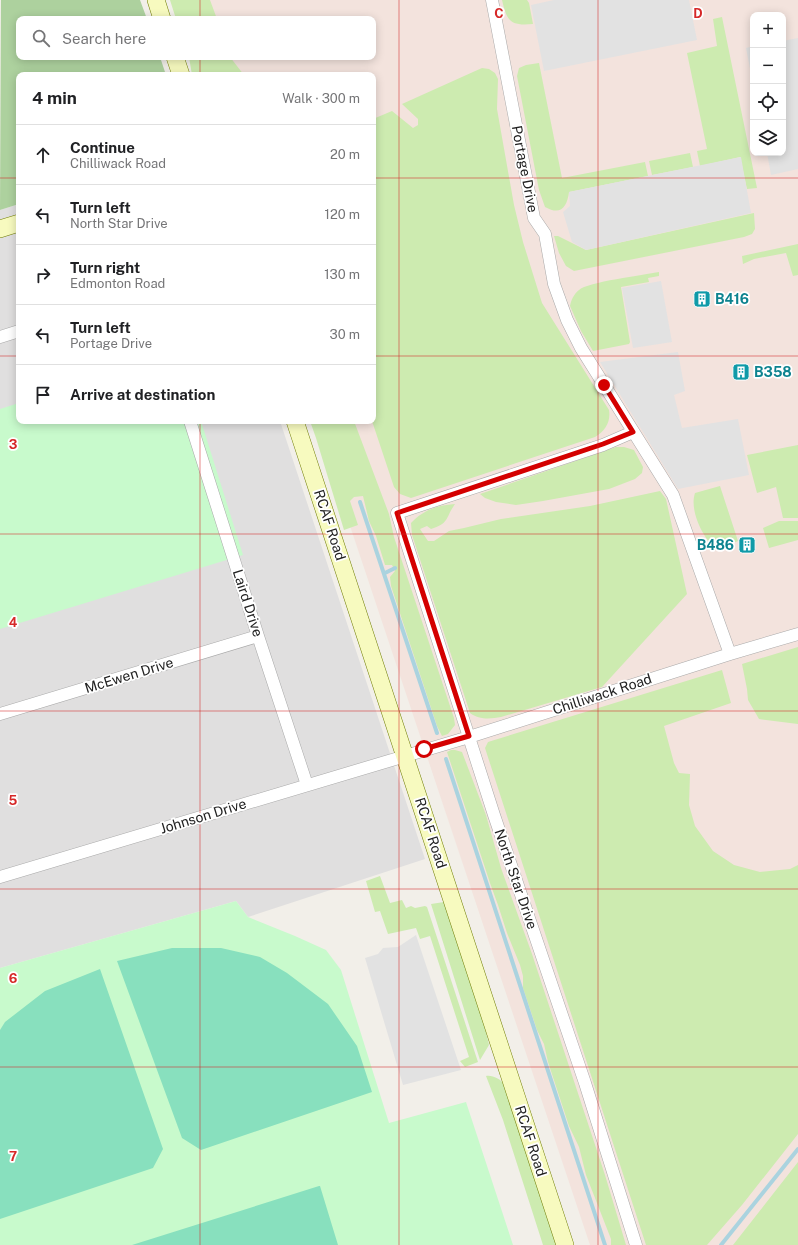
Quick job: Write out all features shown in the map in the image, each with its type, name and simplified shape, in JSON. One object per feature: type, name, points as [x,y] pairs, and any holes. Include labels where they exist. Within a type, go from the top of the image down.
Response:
[{"type":"main road","points":[[156,0],[161,16]]},
{"type":"main road","points":[[175,60],[179,72]]},
{"type":"main road","points":[[0,229],[16,223]]},
{"type":"main road","name":"RCAF Road","points":[[296,424],[406,755],[565,1245]]},
{"type":"street","name":"Portage Drive","points":[[492,0],[534,218],[546,234],[554,284],[567,320],[581,348],[673,495],[730,654]]},
{"type":"street","points":[[0,337],[16,332]]},
{"type":"street","name":"Laird Drive","points":[[191,424],[307,785]]},
{"type":"street","name":"North Star Drive","points":[[633,432],[603,444],[397,513],[494,815],[585,1083],[636,1245]]},
{"type":"street","name":"Chilliwack Road","points":[[406,755],[798,634]]},
{"type":"street","name":"McEwen Drive","points":[[0,714],[258,636]]},
{"type":"street","name":"Johnson Drive","points":[[0,877],[406,755]]},
{"type":"shaded area","points":[[175,0],[798,0],[798,1245],[590,1245],[316,424],[376,424],[376,72],[199,72],[195,60],[376,60],[376,16],[180,16]]},
{"type":"shaded area","points":[[554,0],[689,0],[697,40],[544,71],[531,5]]},
{"type":"shaded area","points":[[798,38],[798,169],[771,175],[768,156],[786,156],[786,40]]},
{"type":"shaded area","points":[[750,47],[750,69],[746,48]]},
{"type":"shaded area","points":[[741,157],[751,213],[586,250],[572,242],[563,212],[570,206],[569,192]]},
{"type":"shaded area","points":[[16,205],[16,424],[281,424],[425,859],[248,917],[236,901],[0,968],[0,210]]},
{"type":"shaded area","points":[[661,281],[672,342],[633,348],[622,288]]},
{"type":"shaded area","points":[[678,352],[685,391],[674,395],[682,428],[738,419],[749,475],[678,489],[600,362]]},
{"type":"shaded area","points":[[416,935],[461,1070],[403,1085],[365,958],[378,954],[383,948],[398,947]]},
{"type":"green space","points":[[1,0],[140,0],[146,16],[16,16],[16,60],[161,60],[165,72],[16,72],[16,205],[0,210]]},
{"type":"green space","points":[[170,0],[210,0],[216,16],[175,16]]},
{"type":"green space","points":[[502,0],[527,0],[529,3],[533,24],[520,24],[511,21],[508,18]]},
{"type":"green space","points":[[722,17],[757,188],[747,189],[740,157],[700,166],[697,151],[707,149],[687,53],[717,46],[713,19]]},
{"type":"green space","points":[[190,60],[232,60],[242,72],[192,72]]},
{"type":"green space","points":[[539,63],[562,178],[645,162],[648,176],[569,192],[565,206],[559,210],[555,211],[545,207],[539,190],[517,76],[519,68],[526,65]]},
{"type":"green space","points":[[482,68],[489,69],[495,73],[498,79],[497,109],[514,205],[523,242],[542,303],[609,410],[609,418],[606,426],[602,432],[595,437],[411,498],[400,494],[394,487],[373,424],[376,424],[376,118],[392,111],[413,128],[418,125],[418,119],[402,104]]},
{"type":"green space","points":[[690,153],[693,167],[652,175],[649,161]]},
{"type":"green space","points":[[754,213],[755,229],[752,234],[744,237],[574,271],[566,266],[559,253],[554,236],[558,236],[586,250]]},
{"type":"green space","points":[[798,244],[798,275],[793,276],[786,253],[754,259],[743,264],[742,256]]},
{"type":"green space","points":[[659,272],[659,276],[648,278],[649,282],[621,287],[630,342],[629,344],[593,351],[581,331],[570,306],[576,293],[584,287],[593,284]]},
{"type":"green space","points":[[16,404],[16,424],[202,424],[243,555],[0,629],[0,409]]},
{"type":"green space","points":[[311,424],[355,424],[389,514],[394,537],[454,718],[455,725],[448,734],[442,736],[437,726],[391,586],[390,577],[395,571],[392,565],[385,565],[376,536],[369,521],[363,496],[354,497],[350,501],[358,525],[344,530]]},
{"type":"green space","points":[[798,445],[798,518],[783,518],[776,487],[757,493],[747,455]]},
{"type":"green space","points":[[616,447],[624,447],[634,450],[643,467],[642,473],[635,479],[609,489],[516,505],[496,502],[485,498],[480,494]]},
{"type":"green space","points":[[720,486],[738,541],[717,550],[707,539],[698,524],[694,508],[694,500],[695,493]]},
{"type":"green space","points":[[660,491],[666,499],[687,594],[602,687],[501,717],[481,718],[470,713],[412,535],[411,523],[416,518],[431,509],[455,504],[446,520],[441,525],[431,529],[427,526],[420,529],[428,541],[434,541],[449,531],[501,519],[590,506]]},
{"type":"green space","points":[[779,521],[798,521],[798,540],[769,548],[763,528]]},
{"type":"green space","points":[[798,647],[798,724],[759,719],[748,700],[742,664]]},
{"type":"green space","points":[[722,670],[731,703],[664,726],[674,763],[679,773],[690,774],[689,805],[695,826],[713,851],[734,865],[760,872],[790,869],[798,865],[798,1134],[742,1205],[707,1245],[646,1245],[485,748],[488,742]]},
{"type":"green space","points":[[451,750],[462,752],[486,815],[501,868],[532,954],[605,1175],[626,1245],[611,1245],[611,1239],[586,1175],[579,1147],[569,1126],[548,1062],[544,1044],[537,1030],[523,988],[523,976],[520,965],[507,933],[447,752]]},
{"type":"green space","points":[[380,876],[390,903],[402,900],[406,908],[411,906],[415,908],[427,907],[478,1062],[465,1067],[460,1061],[469,1057],[430,936],[420,939],[416,928],[388,934],[380,911],[375,912],[366,881]]},
{"type":"green space","points":[[236,901],[248,917],[326,950],[341,970],[389,1123],[466,1102],[513,1245],[0,1245],[0,968]]},
{"type":"green space","points":[[444,902],[485,1028],[489,1045],[480,1060],[431,904]]},
{"type":"green space","points":[[172,948],[221,948],[260,957],[287,973],[328,1004],[357,1046],[372,1092],[201,1150],[182,1138],[117,961]]},
{"type":"green space","points":[[100,969],[163,1149],[153,1168],[0,1219],[0,1030],[5,1022],[45,991]]},
{"type":"green space","points":[[486,1076],[496,1078],[504,1084],[556,1245],[543,1245],[503,1120]]},
{"type":"green space","points":[[798,1162],[798,1245],[733,1245]]},
{"type":"green space","points":[[319,1186],[338,1245],[132,1245]]},
{"type":"waterway","points":[[360,502],[437,733]]},
{"type":"waterway","points":[[385,573],[395,568]]},
{"type":"waterway","points":[[446,759],[605,1245]]},
{"type":"waterway","points":[[721,1245],[798,1149]]},
{"type":"place","name":"B416","points":[[702,299]]},
{"type":"place","name":"B358","points":[[741,372]]},
{"type":"place","name":"B486","points":[[747,545]]},
{"type":"route","points":[[424,749],[469,736],[397,513],[603,444],[633,432],[604,385]]}]
